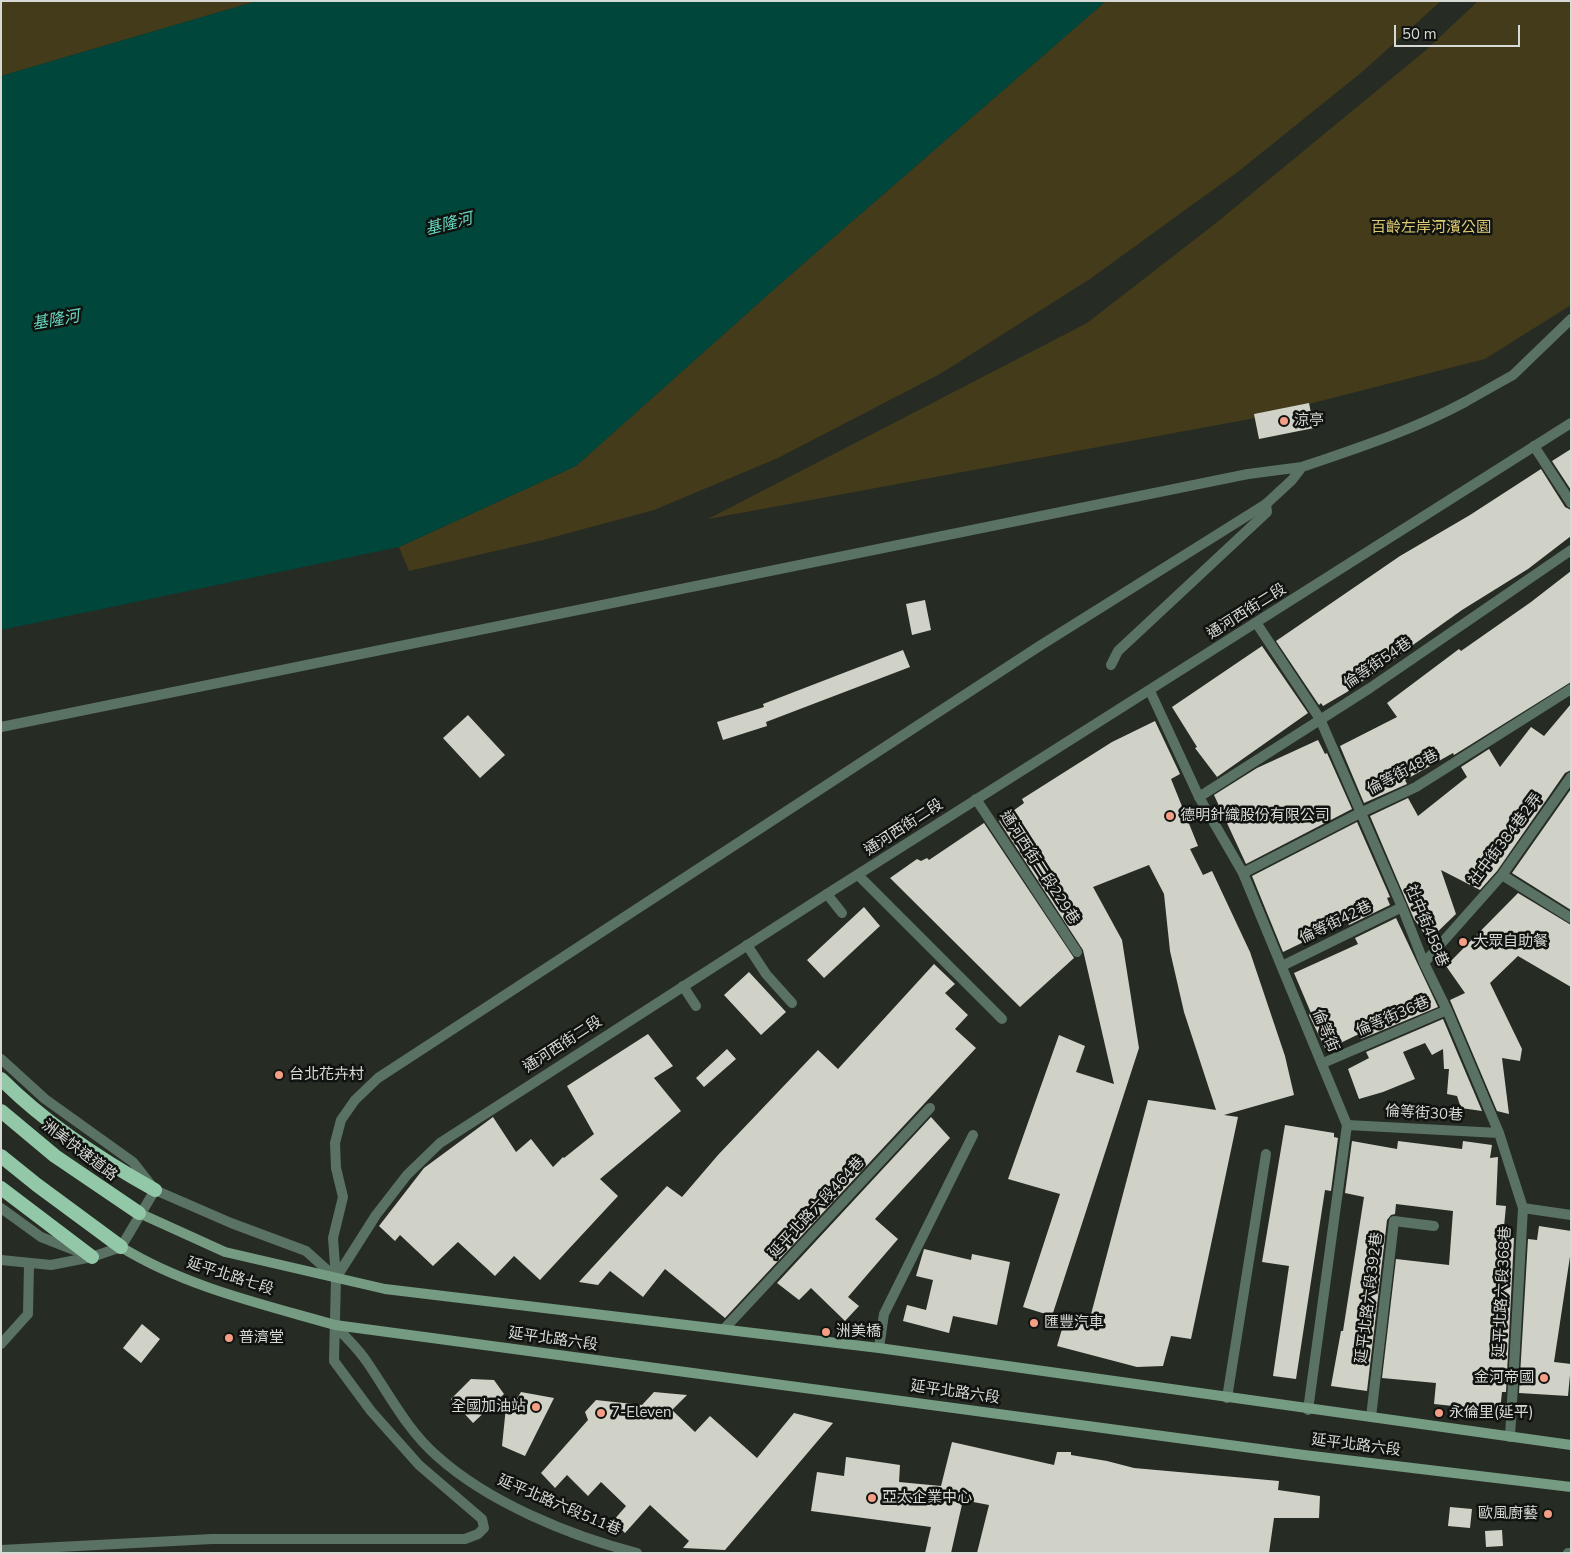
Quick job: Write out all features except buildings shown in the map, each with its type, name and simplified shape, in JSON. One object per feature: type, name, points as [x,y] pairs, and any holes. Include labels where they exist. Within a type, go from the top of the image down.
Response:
[{"type":"highway","points":[[1,1079],[70,1136],[125,1174],[155,1190]]},
{"type":"highway","name":"洲美快速道路","points":[[1,1111],[55,1156],[139,1214]]},
{"type":"highway","points":[[1,1156],[37,1186],[121,1247]]},
{"type":"highway","points":[[1,1188],[92,1257]]},
{"type":"main road","name":"延平北路七段","points":[[139,1214],[225,1252],[336,1278]]},
{"type":"main road","name":"延平北路七段","points":[[121,1247],[141,1260],[210,1289],[335,1325]]},
{"type":"main road","name":"延平北路六段","points":[[336,1278],[385,1289],[726,1328],[879,1348],[1308,1410],[1571,1445]]},
{"type":"main road","name":"延平北路六段","points":[[335,1325],[1294,1454],[1571,1487]]},
{"type":"street","points":[[1,727],[1248,474],[1302,467],[1395,435],[1435,418],[1465,402],[1513,375],[1571,319]]},
{"type":"street","name":"通河西街二段","points":[[336,1278],[376,1215],[401,1183],[440,1143],[827,894],[1257,624],[1571,423]]},
{"type":"street","points":[[1534,446],[1571,503]]},
{"type":"street","points":[[1,1550],[212,1539],[465,1539],[478,1534],[484,1528],[482,1519],[419,1465],[371,1411],[334,1361],[336,1278],[333,1238],[343,1197],[336,1168],[336,1143],[341,1120],[355,1100],[378,1078],[1038,646],[1266,504],[1292,480],[1302,467]]},
{"type":"street","points":[[1111,665],[1118,651],[1267,512],[1266,504]]},
{"type":"street","name":"倫等街54巷","points":[[1199,797],[1320,719],[1571,550]]},
{"type":"street","name":"社中街458巷","points":[[1257,624],[1320,719],[1499,1133],[1523,1208]]},
{"type":"street","name":"倫等街48巷","points":[[1243,872],[1416,787],[1571,689]]},
{"type":"street","name":"倫等街","points":[[1150,691],[1199,797],[1243,872],[1347,1125],[1308,1410]]},
{"type":"street","name":"社中街384巷2弄","points":[[1424,963],[1502,875],[1571,777]]},
{"type":"street","name":"通河西街二段229巷","points":[[976,800],[1077,952]]},
{"type":"street","points":[[858,875],[1002,1019]]},
{"type":"street","points":[[1502,875],[1571,918]]},
{"type":"street","points":[[827,894],[842,914]]},
{"type":"street","name":"倫等街42巷","points":[[1282,966],[1402,907]]},
{"type":"street","points":[[747,945],[766,974],[792,1002]]},
{"type":"street","points":[[683,986],[696,1006]]},
{"type":"street","name":"倫等街36巷","points":[[1323,1063],[1447,1010]]},
{"type":"street","points":[[1,1059],[44,1099],[133,1162],[155,1190],[231,1223],[306,1252],[336,1278]]},
{"type":"street","name":"延平北路六段464巷","points":[[726,1328],[930,1108]]},
{"type":"street","name":"倫等街30巷","points":[[1347,1125],[1499,1133]]},
{"type":"street","points":[[879,1348],[884,1314],[972,1135]]},
{"type":"street","points":[[1227,1398],[1266,1154]]},
{"type":"street","points":[[1,1260],[51,1265],[92,1257],[121,1247],[155,1190]]},
{"type":"street","points":[[1,1208],[41,1238],[92,1257]]},
{"type":"street","points":[[1523,1208],[1571,1215]]},
{"type":"street","name":"延平北路六段368巷","points":[[1510,1437],[1523,1208]]},
{"type":"street","name":"延平北路六段392巷","points":[[1371,1417],[1394,1222],[1434,1226]]},
{"type":"street","points":[[1,1344],[28,1314],[29,1264]]},
{"type":"street","name":"延平北路六段511巷","points":[[335,1325],[366,1360],[394,1406],[436,1456],[490,1494],[603,1544],[637,1553]]},
{"type":"green space","points":[[1,1],[257,1],[1,76]]},
{"type":"green space","points":[[1106,1],[1441,1],[1362,72],[1239,171],[1090,279],[940,374],[778,458],[654,510],[543,540],[409,571],[399,547],[576,466],[781,283]]},
{"type":"green space","name":"百齡左岸河濱公園","points":[[1478,1],[1571,1],[1571,305],[1485,359],[1250,419],[708,519],[1087,323],[1216,223],[1425,51]]},
{"type":"water","name":"基隆河","points":[[257,1],[1106,1],[781,283],[576,466],[399,547],[1,630],[1,76]]},
{"type":"place","name":"涼亭","points":[[1284,421]]},
{"type":"place","name":"德明針織股份有限公司","points":[[1170,816]]},
{"type":"place","name":"大眾自助餐","points":[[1463,942]]},
{"type":"place","name":"台北花卉村","points":[[279,1075]]},
{"type":"place","name":"匯豐汽車","points":[[1034,1323]]},
{"type":"place","name":"洲美橋","points":[[826,1332]]},
{"type":"place","name":"普濟堂","points":[[229,1338]]},
{"type":"place","name":"金河帝國","points":[[1544,1378]]},
{"type":"place","name":"全國加油站","points":[[536,1407]]},
{"type":"place","name":"7-Eleven","points":[[601,1413]]},
{"type":"place","name":"永倫里(延平)","points":[[1439,1413]]},
{"type":"place","name":"亞太企業中心","points":[[872,1498]]},
{"type":"place","name":"歐風廚藝","points":[[1548,1514]]}]
